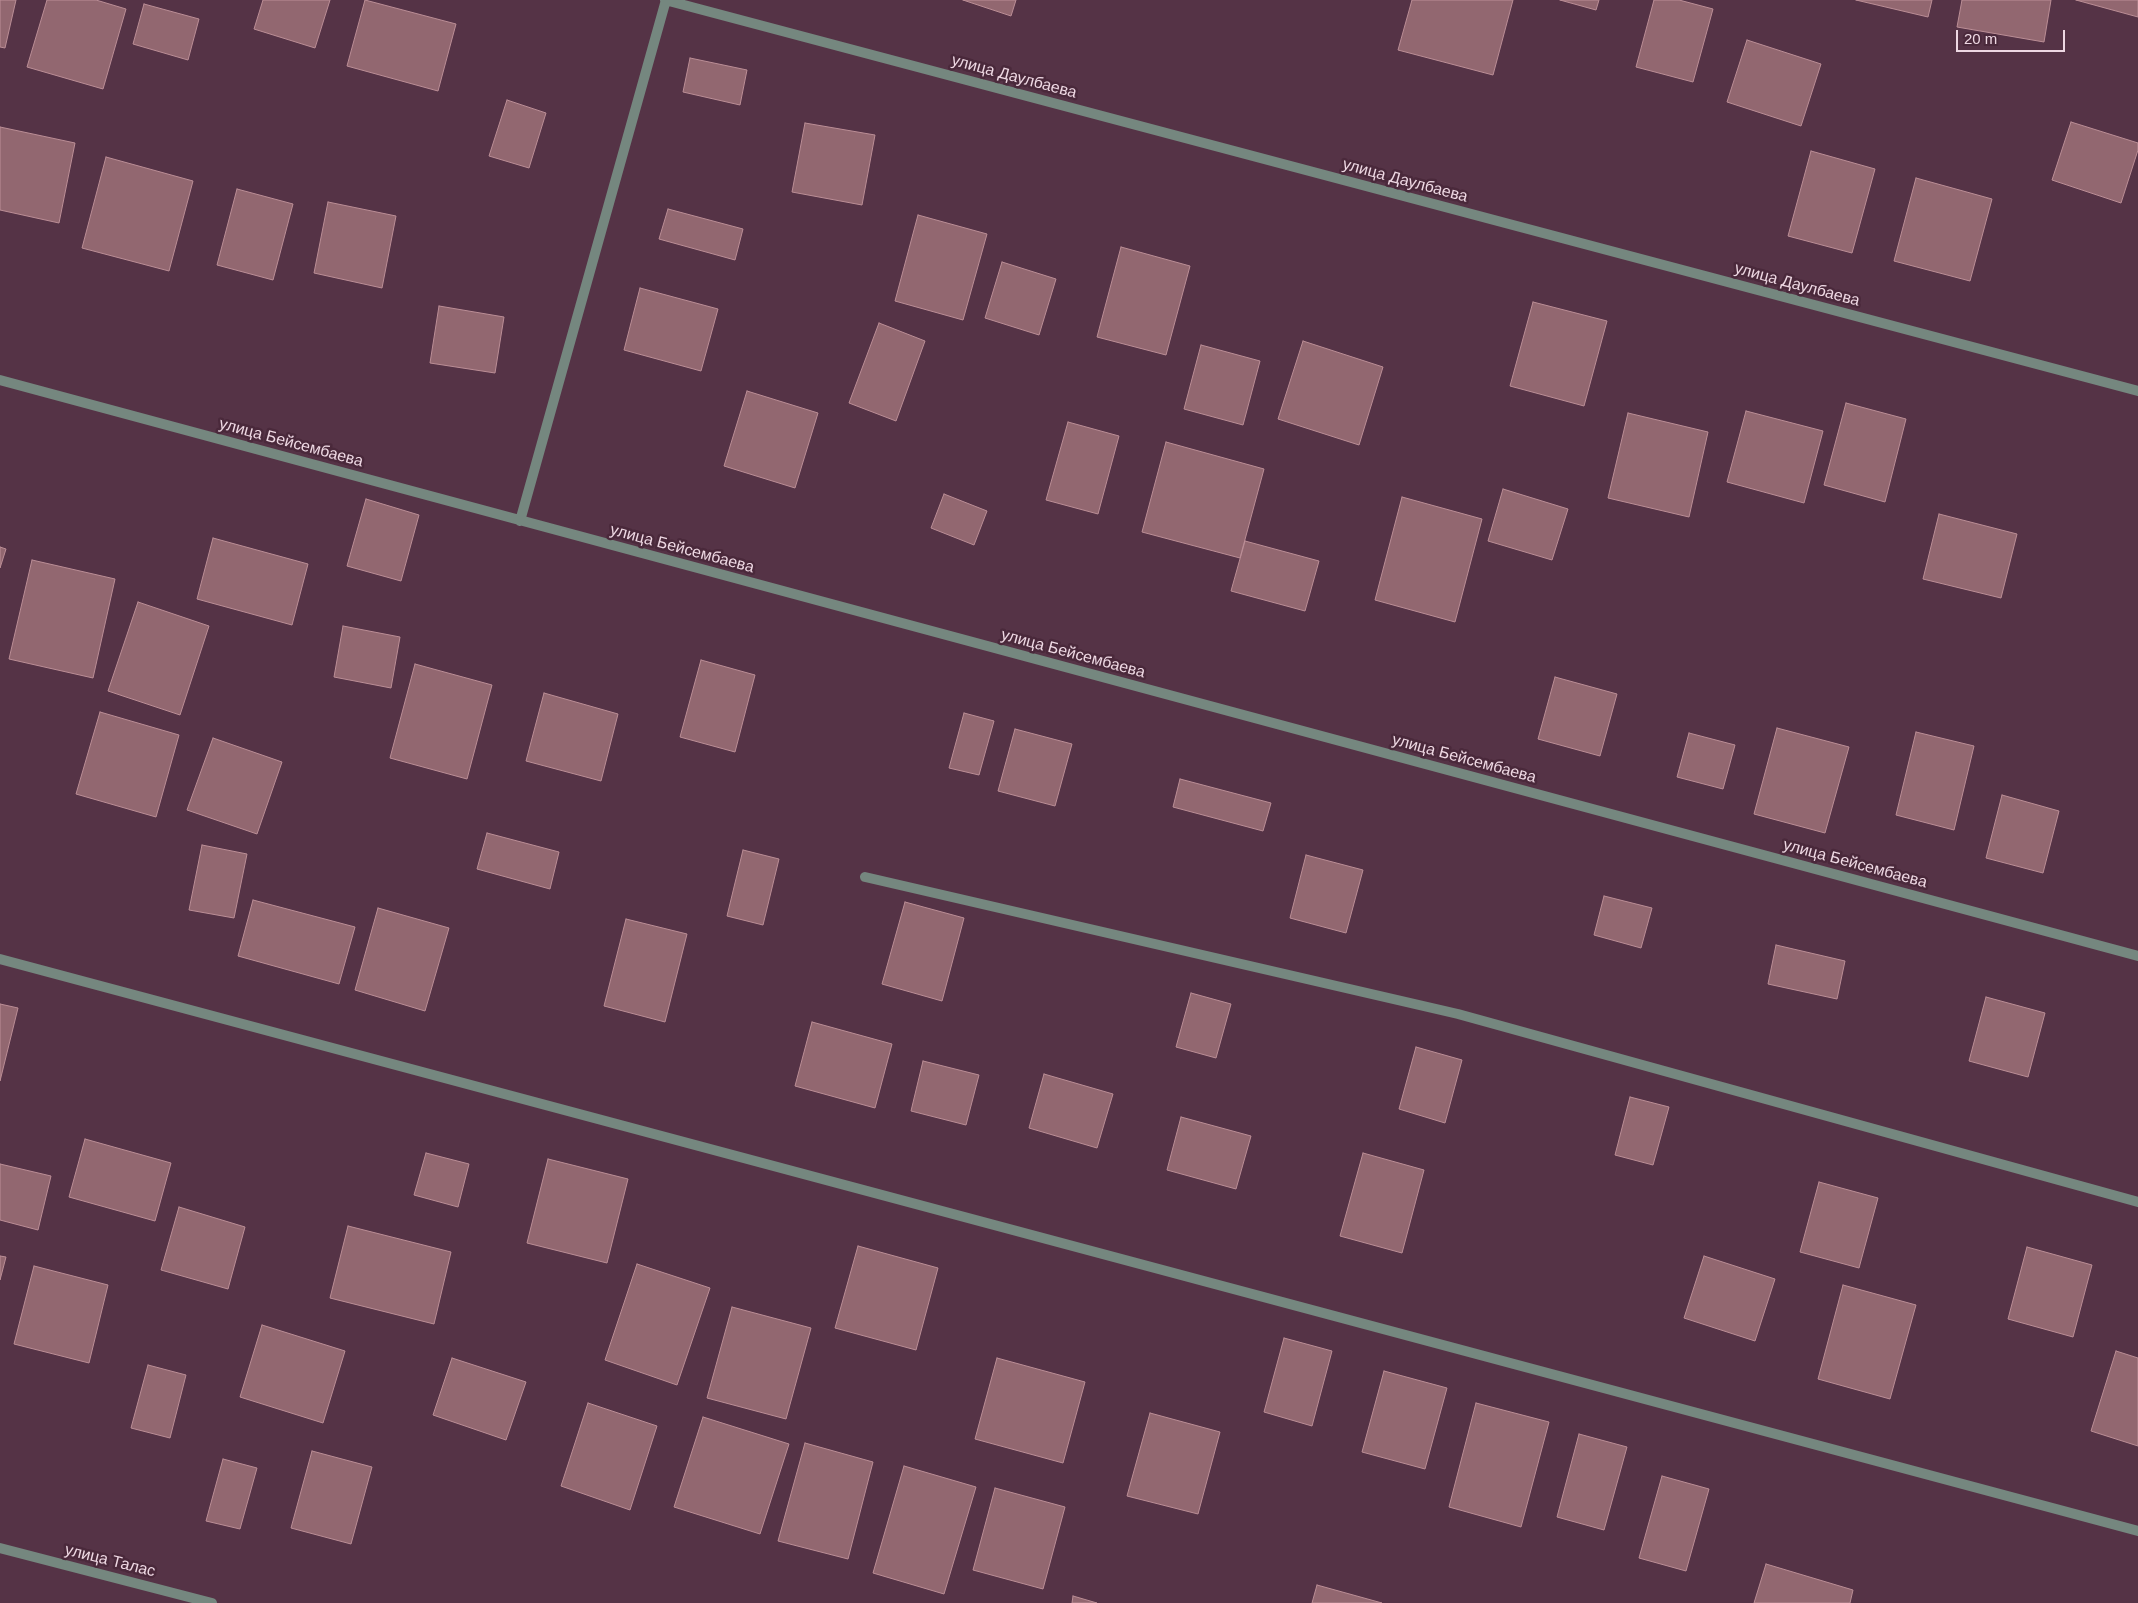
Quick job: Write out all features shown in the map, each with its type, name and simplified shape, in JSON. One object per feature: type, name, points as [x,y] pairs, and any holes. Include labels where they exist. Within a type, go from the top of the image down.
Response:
[{"type":"street","name":"улица Даулбаева","points":[[666,0],[2138,391]]},
{"type":"street","points":[[520,521],[666,0]]},
{"type":"street","name":"улица Бейсембаева","points":[[0,380],[2138,956]]},
{"type":"street","points":[[865,877],[1458,1014],[2138,1202]]},
{"type":"street","points":[[0,959],[2138,1531]]},
{"type":"street","name":"улица Талас","points":[[0,1548],[212,1603]]},
{"type":"building","points":[[0,0],[16,0],[5,48],[0,47]]},
{"type":"building","points":[[47,0],[96,0],[126,9],[103,89],[27,67]]},
{"type":"building","points":[[263,0],[330,0],[315,48],[254,29]]},
{"type":"building","points":[[365,0],[456,24],[438,91],[347,66]]},
{"type":"building","points":[[963,0],[1016,0],[1011,16]]},
{"type":"building","points":[[1412,0],[1513,0],[1493,75],[1398,50]]},
{"type":"building","points":[[1560,0],[1599,0],[1596,10]]},
{"type":"building","points":[[1654,0],[1679,0],[1713,9],[1693,82],[1636,67]]},
{"type":"building","points":[[1856,0],[1932,0],[1928,17]]},
{"type":"building","points":[[1962,0],[2051,0],[2044,42],[1957,27]]},
{"type":"building","points":[[2076,0],[2138,0],[2138,17]]},
{"type":"building","points":[[144,4],[199,19],[188,60],[133,44]]},
{"type":"building","points":[[1747,40],[1821,64],[1801,126],[1727,102]]},
{"type":"building","points":[[690,58],[747,70],[740,105],[683,92]]},
{"type":"building","points":[[507,100],[546,113],[529,168],[489,156]]},
{"type":"building","points":[[2071,122],[2138,143],[2138,150],[2121,203],[2052,180]]},
{"type":"building","points":[[805,123],[875,135],[862,205],[792,192]]},
{"type":"building","points":[[0,127],[75,143],[59,223],[0,210]]},
{"type":"building","points":[[1811,151],[1875,169],[1852,253],[1788,236]]},
{"type":"building","points":[[106,157],[193,181],[169,271],[82,248]]},
{"type":"building","points":[[1916,178],[1992,199],[1970,281],[1894,261]]},
{"type":"building","points":[[237,189],[293,204],[273,280],[217,265]]},
{"type":"building","points":[[328,202],[396,216],[382,288],[314,273]]},
{"type":"building","points":[[668,209],[743,229],[735,260],[659,239]]},
{"type":"building","points":[[918,215],[987,234],[963,320],[895,301]]},
{"type":"building","points":[[1121,247],[1190,266],[1166,355],[1097,337]]},
{"type":"building","points":[[1002,262],[1056,279],[1039,335],[985,318]]},
{"type":"building","points":[[640,288],[718,309],[701,371],[624,350]]},
{"type":"building","points":[[1533,302],[1607,321],[1584,406],[1510,386]]},
{"type":"building","points":[[439,306],[504,317],[495,373],[430,363]]},
{"type":"building","points":[[879,323],[925,341],[896,421],[849,403]]},
{"type":"building","points":[[1303,341],[1383,367],[1359,445],[1278,419]]},
{"type":"building","points":[[1201,345],[1260,361],[1243,425],[1184,409]]},
{"type":"building","points":[[747,391],[818,413],[795,488],[724,466]]},
{"type":"building","points":[[1846,403],[1906,419],[1885,502],[1824,485]]},
{"type":"building","points":[[1746,411],[1823,431],[1804,503],[1727,482]]},
{"type":"building","points":[[1628,413],[1708,432],[1689,517],[1608,498]]},
{"type":"building","points":[[1068,422],[1119,436],[1098,514],[1046,500]]},
{"type":"building","points":[[1166,442],[1264,469],[1240,558],[1142,532]]},
{"type":"building","points":[[1503,489],[1568,509],[1552,560],[1488,541]]},
{"type":"building","points":[[944,494],[987,511],[974,545],[931,528]]},
{"type":"building","points":[[1402,497],[1482,519],[1455,622],[1375,600]]},
{"type":"building","points":[[366,499],[419,515],[401,581],[347,566]]},
{"type":"building","points":[[1939,514],[2017,534],[2001,598],[1923,579]]},
{"type":"building","points":[[213,538],[308,564],[292,625],[197,599]]},
{"type":"building","points":[[1245,541],[1319,561],[1305,611],[1231,591]]},
{"type":"building","points":[[0,547],[6,549],[0,568]]},
{"type":"building","points":[[32,560],[115,579],[93,678],[9,659]]},
{"type":"building","points":[[138,602],[209,626],[180,715],[108,691]]},
{"type":"building","points":[[343,626],[400,637],[391,688],[334,677]]},
{"type":"building","points":[[701,660],[755,675],[735,752],[680,737]]},
{"type":"building","points":[[415,664],[492,685],[467,779],[390,758]]},
{"type":"building","points":[[1555,677],[1617,694],[1600,756],[1538,739]]},
{"type":"building","points":[[544,693],[618,714],[601,781],[526,761]]},
{"type":"building","points":[[100,712],[179,735],[156,817],[76,794]]},
{"type":"building","points":[[964,713],[994,721],[979,775],[949,768]]},
{"type":"building","points":[[1777,728],[1849,747],[1825,833],[1754,814]]},
{"type":"building","points":[[1015,729],[1072,744],[1055,806],[998,791]]},
{"type":"building","points":[[1916,732],[1974,746],[1954,830],[1896,815]]},
{"type":"building","points":[[1689,733],[1735,745],[1723,789],[1677,777]]},
{"type":"building","points":[[213,738],[282,762],[257,834],[187,810]]},
{"type":"building","points":[[1180,779],[1271,803],[1263,831],[1173,807]]},
{"type":"building","points":[[2002,795],[2059,811],[2043,873],[1986,858]]},
{"type":"building","points":[[487,833],[559,852],[550,889],[477,869]]},
{"type":"building","points":[[202,845],[247,854],[234,918],[189,910]]},
{"type":"building","points":[[743,850],[779,859],[763,925],[727,916]]},
{"type":"building","points":[[1306,855],[1363,870],[1346,933],[1290,918]]},
{"type":"building","points":[[1604,896],[1652,908],[1641,948],[1594,935]]},
{"type":"building","points":[[253,900],[355,927],[339,984],[238,956]]},
{"type":"building","points":[[905,902],[964,918],[942,1001],[882,984]]},
{"type":"building","points":[[378,908],[449,928],[425,1011],[355,990]]},
{"type":"building","points":[[626,919],[687,934],[665,1022],[604,1006]]},
{"type":"building","points":[[1776,945],[1845,961],[1837,999],[1768,984]]},
{"type":"building","points":[[1191,993],[1231,1004],[1216,1058],[1176,1047]]},
{"type":"building","points":[[1986,997],[2045,1013],[2028,1077],[1969,1061]]},
{"type":"building","points":[[0,1004],[18,1008],[0,1081]]},
{"type":"building","points":[[812,1022],[892,1044],[875,1108],[795,1086]]},
{"type":"building","points":[[1416,1047],[1462,1060],[1445,1123],[1399,1109]]},
{"type":"building","points":[[923,1061],[979,1075],[966,1125],[911,1111]]},
{"type":"building","points":[[1044,1074],[1113,1094],[1097,1148],[1029,1128]]},
{"type":"building","points":[[1630,1097],[1669,1107],[1653,1165],[1615,1155]]},
{"type":"building","points":[[1181,1117],[1251,1136],[1236,1189],[1167,1170]]},
{"type":"building","points":[[85,1139],[171,1163],[155,1221],[69,1197]]},
{"type":"building","points":[[426,1153],[469,1164],[458,1207],[414,1195]]},
{"type":"building","points":[[1363,1153],[1424,1170],[1402,1253],[1340,1236]]},
{"type":"building","points":[[548,1159],[628,1179],[607,1263],[527,1243]]},
{"type":"building","points":[[0,1164],[51,1176],[38,1230],[0,1220]]},
{"type":"building","points":[[1819,1182],[1878,1198],[1859,1268],[1800,1252]]},
{"type":"building","points":[[179,1207],[245,1227],[228,1289],[161,1270]]},
{"type":"building","points":[[348,1226],[451,1252],[434,1324],[330,1298]]},
{"type":"building","points":[[858,1246],[938,1268],[916,1350],[835,1328]]},
{"type":"building","points":[[2027,1247],[2092,1265],[2073,1337],[2008,1319]]},
{"type":"building","points":[[0,1256],[6,1257],[0,1280]]},
{"type":"building","points":[[1704,1256],[1775,1279],[1755,1341],[1684,1318]]},
{"type":"building","points":[[637,1264],[710,1288],[677,1385],[605,1360]]},
{"type":"building","points":[[34,1266],[108,1285],[89,1363],[14,1344]]},
{"type":"building","points":[[1843,1285],[1916,1305],[1890,1399],[1818,1379]]},
{"type":"building","points":[[732,1307],[811,1328],[786,1419],[707,1398]]},
{"type":"building","points":[[262,1325],[345,1351],[323,1423],[240,1397]]},
{"type":"building","points":[[1284,1338],[1332,1351],[1312,1426],[1264,1412]]},
{"type":"building","points":[[2116,1351],[2138,1358],[2138,1446],[2091,1431]]},
{"type":"building","points":[[452,1358],[526,1382],[506,1440],[433,1415]]},
{"type":"building","points":[[997,1358],[1085,1382],[1063,1463],[975,1439]]},
{"type":"building","points":[[148,1365],[186,1375],[170,1438],[131,1428]]},
{"type":"building","points":[[1384,1371],[1447,1388],[1425,1469],[1362,1452]]},
{"type":"building","points":[[588,1403],[657,1426],[630,1510],[561,1486]]},
{"type":"building","points":[[1476,1403],[1549,1422],[1521,1527],[1449,1507]]},
{"type":"building","points":[[1150,1413],[1220,1432],[1198,1514],[1127,1496]]},
{"type":"building","points":[[703,1417],[789,1444],[760,1534],[674,1507]]},
{"type":"building","points":[[1579,1434],[1627,1447],[1604,1530],[1557,1517]]},
{"type":"building","points":[[805,1443],[873,1462],[848,1559],[778,1541]]},
{"type":"building","points":[[312,1451],[372,1467],[351,1544],[291,1528]]},
{"type":"building","points":[[223,1459],[257,1468],[240,1529],[206,1521]]},
{"type":"building","points":[[904,1466],[976,1487],[944,1594],[873,1573]]},
{"type":"building","points":[[1662,1476],[1709,1489],[1686,1571],[1639,1558]]},
{"type":"building","points":[[995,1488],[1065,1507],[1043,1589],[973,1570]]},
{"type":"building","points":[[1766,1564],[1853,1590],[1850,1603],[1754,1603]]},
{"type":"building","points":[[1317,1585],[1382,1603],[1312,1603]]},
{"type":"building","points":[[1073,1596],[1097,1603],[1072,1603]]}]
